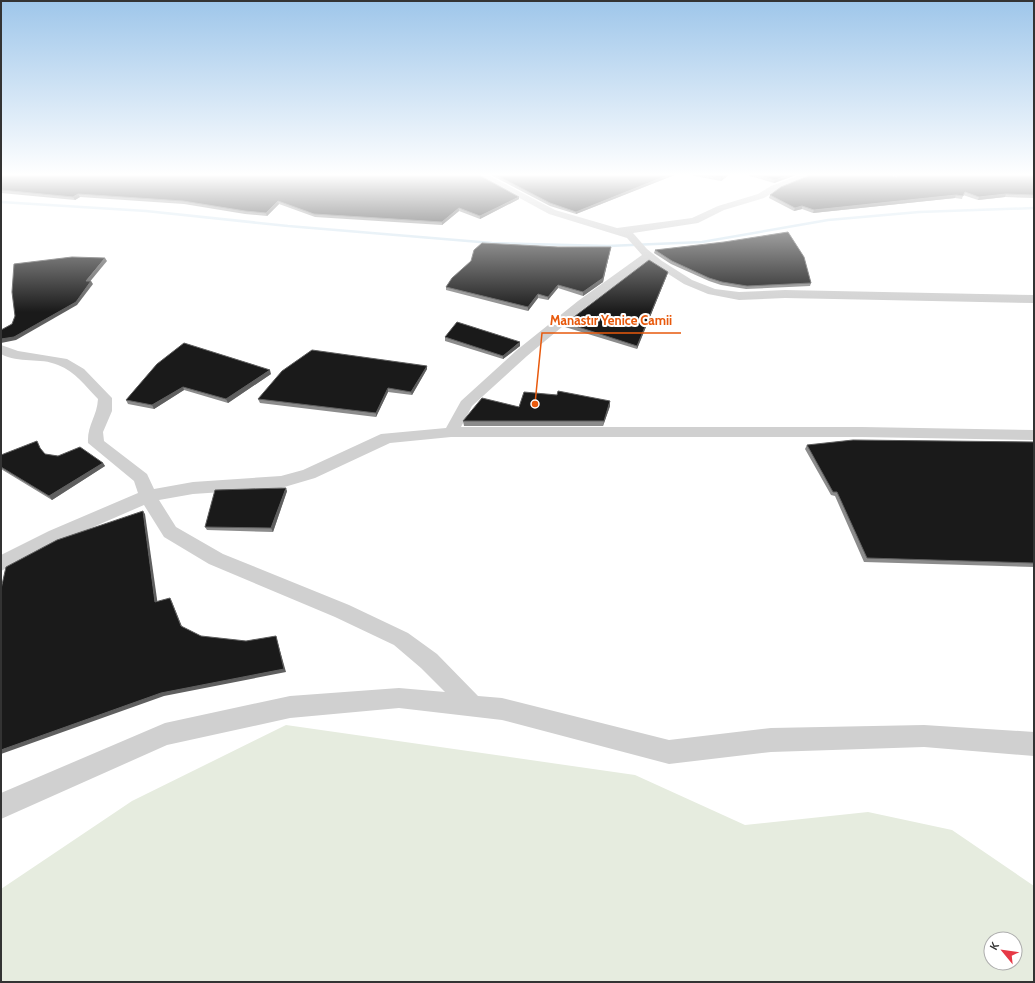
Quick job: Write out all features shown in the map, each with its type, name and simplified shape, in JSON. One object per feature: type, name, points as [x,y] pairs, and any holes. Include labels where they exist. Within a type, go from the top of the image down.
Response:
[{"type":"street","points":[[579,220],[616,231],[634,239],[646,253],[688,282],[712,292],[739,296],[785,294],[1034,299]]},
{"type":"street","points":[[616,231],[636,230],[696,220]]},
{"type":"street","points":[[451,432],[466,404],[522,353],[646,253]]},
{"type":"street","points":[[1,349],[8,354],[50,360],[70,365],[104,398],[104,411],[95,432],[96,443],[141,478],[148,496],[170,532],[216,559],[342,611],[401,639],[430,662],[472,706]]},
{"type":"street","points":[[1,564],[55,536],[148,496],[193,488],[281,482],[310,474],[387,438],[451,432],[846,432],[1034,435]]},
{"type":"street","points":[[1,806],[165,734],[290,707],[398,698],[502,709],[669,752],[771,740],[924,736],[1034,744]]},
{"type":"shaded area","points":[[286,725],[635,775],[745,825],[868,812],[952,830],[1034,886],[1034,982],[1,982],[1,889],[132,801]]},
{"type":"building","points":[[408,220],[445,220],[442,222]]},
{"type":"building","points":[[788,232],[804,257],[811,283],[747,286],[722,282],[709,278],[672,261],[655,250],[724,242]]},
{"type":"building","points":[[482,243],[558,247],[611,247],[603,278],[583,292],[558,285],[548,297],[538,294],[528,307],[446,287],[452,278],[471,261],[474,250]]},
{"type":"building","points":[[72,257],[105,258],[86,281],[91,281],[76,302],[14,337],[1,339],[1,330],[12,324],[15,316],[12,292],[14,264]]},
{"type":"building","points":[[649,260],[668,272],[637,346],[566,323]]},
{"type":"building","points":[[457,322],[520,342],[503,356],[445,337]]},
{"type":"building","points":[[184,343],[270,370],[226,399],[183,387],[152,405],[126,400],[157,364]]},
{"type":"building","points":[[312,350],[427,366],[411,392],[388,388],[376,413],[258,399],[282,371]]},
{"type":"building","points":[[558,391],[610,401],[604,421],[463,421],[482,398],[519,407],[524,392],[557,395]]},
{"type":"building","points":[[853,440],[1034,442],[1034,563],[867,558],[837,492],[833,492],[807,445]]},
{"type":"building","points":[[37,441],[45,454],[58,456],[80,447],[103,463],[49,496],[1,467],[1,455]]},
{"type":"building","points":[[286,488],[271,528],[205,527],[215,490]]},
{"type":"building","points":[[143,511],[155,602],[170,598],[181,626],[201,636],[246,641],[276,636],[284,669],[161,693],[1,750],[1,589],[6,567],[57,540]]},
{"type":"waterway","points":[[230,220],[492,243],[608,246],[702,242],[829,220]]},
{"type":"place","name":"Manastır Yenice Camii","points":[[535,404]]}]
